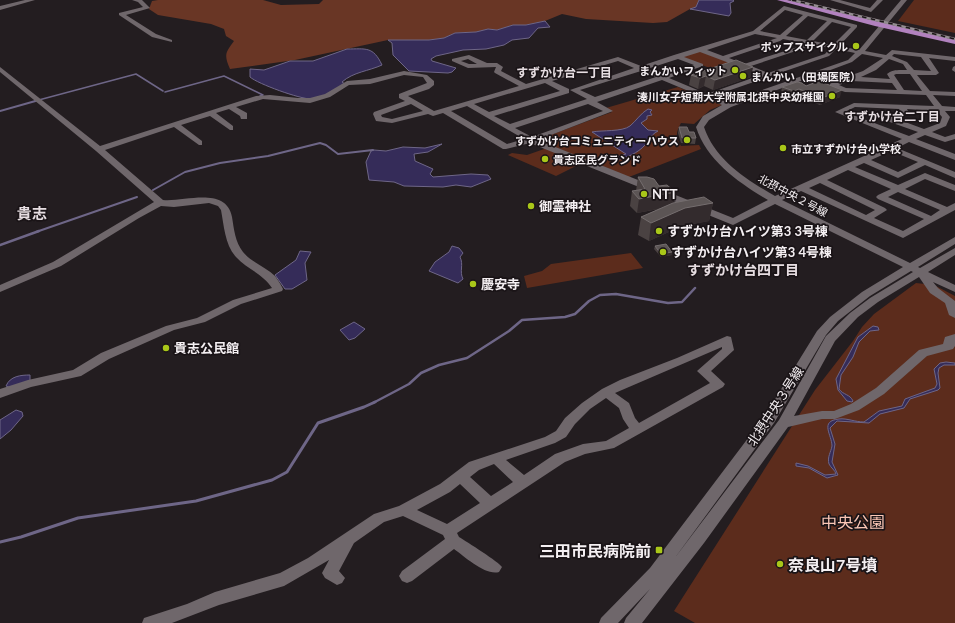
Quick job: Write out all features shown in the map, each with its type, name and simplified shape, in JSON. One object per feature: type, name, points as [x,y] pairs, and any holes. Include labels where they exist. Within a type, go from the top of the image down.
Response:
[{"type":"main road","points":[[780,0],[955,42]]},
{"type":"main road","points":[[786,0],[955,42]]},
{"type":"main road","points":[[799,0],[955,35]]},
{"type":"main road","points":[[806,0],[955,35]]},
{"type":"street","points":[[0,8],[32,0]]},
{"type":"street","points":[[140,0],[147,8],[122,14],[154,36],[170,41]]},
{"type":"street","points":[[833,0],[848,2],[871,10],[880,0]]},
{"type":"street","name":"北摂中央２号線","points":[[904,0],[860,52],[850,61],[728,105],[706,118],[700,127],[704,139],[725,165],[746,182],[775,200],[955,289]]},
{"type":"street","points":[[676,56],[701,65],[595,100],[574,90],[676,56],[755,32],[784,8],[855,26],[826,55],[707,96]]},
{"type":"street","points":[[723,58],[778,40],[807,14]]},
{"type":"street","points":[[745,66],[803,47],[831,20]]},
{"type":"street","points":[[469,104],[531,140],[733,222],[775,200],[943,124],[946,117],[905,63],[860,52],[755,32]]},
{"type":"street","points":[[699,49],[768,75]]},
{"type":"street","points":[[954,94],[844,90],[833,85],[876,68],[889,58],[892,52],[955,59]]},
{"type":"street","points":[[902,92],[890,74],[895,72],[936,73],[923,56]]},
{"type":"street","points":[[99,149],[229,106],[269,96],[310,101],[339,90],[347,83],[372,81],[393,74],[407,73],[425,76],[431,84],[402,96],[432,114],[618,59],[728,105]]},
{"type":"street","points":[[485,65],[497,65],[500,67],[498,72],[527,86]]},
{"type":"street","points":[[0,68],[99,149],[160,203]]},
{"type":"street","points":[[850,78],[895,82]]},
{"type":"street","points":[[488,115],[566,91],[546,81]]},
{"type":"street","points":[[946,86],[954,94]]},
{"type":"street","points":[[445,111],[506,147],[531,140],[609,111],[589,101],[509,127]]},
{"type":"street","points":[[412,102],[377,114],[379,119],[387,122],[428,112]]},
{"type":"street","points":[[955,110],[854,105],[839,112],[955,157]]},
{"type":"street","points":[[229,106],[244,115],[244,117]]},
{"type":"street","points":[[902,107],[905,113],[890,119],[945,140],[955,136]]},
{"type":"street","points":[[210,112],[230,128]]},
{"type":"street","points":[[175,124],[199,143]]},
{"type":"street","points":[[891,148],[955,175]]},
{"type":"street","points":[[864,160],[898,175],[925,162]]},
{"type":"street","points":[[848,167],[897,188],[951,208]]},
{"type":"street","points":[[931,219],[881,197],[897,188],[925,176],[955,188]]},
{"type":"street","points":[[820,180],[882,210],[867,218]]},
{"type":"street","points":[[801,188],[903,235],[951,208]]},
{"type":"street","points":[[0,289],[35,275],[64,260],[136,215],[160,203],[174,204],[210,200],[221,204],[226,209],[232,242],[240,255],[272,278],[278,289],[237,302],[201,320],[170,328],[104,356],[77,373],[28,384],[0,394]]},
{"type":"street","name":"北摂中央３号線","points":[[632,623],[699,539],[784,423],[830,339],[854,315],[955,240]]},
{"type":"street","name":"北摂中央３号線","points":[[607,623],[655,574],[769,420],[821,333],[845,309],[866,294],[955,251]]},
{"type":"street","points":[[915,269],[935,291],[944,296],[953,304],[955,315]]},
{"type":"street","points":[[784,423],[822,415],[835,415],[855,407],[880,391],[923,354],[949,346],[949,340],[955,338]]},
{"type":"street","points":[[150,623],[256,586],[284,579],[313,563],[378,518],[404,510],[445,488],[474,466],[550,440],[561,434],[570,421],[586,406],[606,392],[727,340],[728,350],[704,371],[719,384],[609,445],[583,450],[560,458],[491,504],[451,536],[422,567],[407,576]]},
{"type":"street","points":[[606,392],[625,406],[629,419],[637,429]]},
{"type":"street","points":[[495,458],[523,482]]},
{"type":"street","points":[[460,476],[491,504]]},
{"type":"street","points":[[404,510],[451,536],[479,559],[494,567]]},
{"type":"street","points":[[336,578],[330,573],[349,538]]},
{"type":"shaded area","points":[[263,0],[281,5],[319,4],[323,0],[699,0],[696,8],[690,9],[667,22],[653,23],[586,19],[562,14],[545,21],[526,25],[513,25],[497,30],[488,29],[476,32],[455,33],[444,38],[429,40],[388,40],[295,60],[230,69],[226,54],[234,41],[226,36],[224,29],[211,24],[158,15],[149,9],[152,1]]},
{"type":"shaded area","points":[[699,0],[734,1],[730,3],[731,13],[729,16],[690,9],[696,7]]},
{"type":"shaded area","points":[[789,0],[797,0],[955,37],[955,40],[867,20]]},
{"type":"shaded area","points":[[545,21],[550,27],[538,28],[529,38],[512,40],[504,45],[486,49],[463,50],[436,56],[431,59],[432,61],[456,68],[452,72],[448,73],[409,71],[393,55],[392,43],[388,40],[429,40],[444,38],[455,33],[476,32],[488,29],[497,30],[513,25],[526,25]]},
{"type":"shaded area","points":[[347,49],[368,50],[375,54],[382,65],[351,76],[342,82],[345,84],[342,87],[320,97],[311,99],[298,97],[270,87],[250,77],[250,69],[264,70],[290,61],[313,61]]},
{"type":"shaded area","points":[[648,109],[652,110],[650,112],[652,115],[647,116],[647,119],[641,123],[648,130],[658,131],[642,148],[628,156],[616,160],[613,158],[626,154],[592,132],[626,128]]},
{"type":"shaded area","points":[[442,144],[428,152],[414,154],[415,161],[433,169],[430,174],[433,177],[471,174],[488,175],[491,179],[471,187],[456,185],[443,187],[404,186],[394,182],[369,180],[366,162],[371,151],[386,151],[403,147],[425,148]]},
{"type":"shaded area","points":[[452,246],[459,248],[463,253],[460,257],[463,279],[458,283],[429,271],[435,262],[449,252]]},
{"type":"shaded area","points":[[300,251],[311,252],[305,263],[307,280],[292,289],[285,289],[275,275],[296,260]]},
{"type":"shaded area","points":[[354,322],[365,329],[355,338],[349,340],[340,330]]},
{"type":"shaded area","points":[[873,326],[878,327],[879,330],[870,331],[859,342],[853,357],[841,375],[839,389],[853,401],[847,401],[838,390],[836,379],[858,337]]},
{"type":"shaded area","points":[[940,363],[955,363],[955,365],[944,365],[939,368],[938,373],[940,388],[938,390],[910,399],[904,408],[880,414],[869,423],[837,421],[830,428],[835,444],[832,462],[838,475],[827,478],[809,468],[796,466],[796,463],[808,466],[825,475],[836,474],[829,464],[832,446],[828,429],[829,423],[833,420],[839,419],[864,422],[879,411],[902,406],[905,399],[935,388],[937,384],[934,369]]},
{"type":"shaded area","points":[[30,375],[30,382],[11,388],[6,386],[13,378]]},
{"type":"shaded area","points":[[16,410],[22,412],[23,416],[11,430],[0,439],[0,420]]},
{"type":"green space","points":[[914,0],[955,0],[955,33],[898,21]]},
{"type":"green space","points":[[699,51],[734,64],[715,70],[681,57]]},
{"type":"green space","points":[[678,87],[722,105],[710,110],[694,124],[681,123],[679,126],[677,137],[681,146],[699,145],[701,149],[629,177],[537,140],[612,112],[606,108]]},
{"type":"green space","name":"貴志区民グランド","points":[[547,148],[582,163],[556,176],[508,155],[512,153],[527,155]]},
{"type":"green space","points":[[631,253],[643,268],[527,288],[524,276],[542,271],[551,264]]},
{"type":"green space","name":"中央公園","points":[[916,283],[934,285],[955,296],[955,623],[695,623],[674,611],[815,390],[862,327],[874,314]]},
{"type":"building","points":[[736,60],[753,67],[715,80],[706,76],[700,78],[691,75]]},
{"type":"building","points":[[819,81],[842,90],[822,98],[799,89],[794,91],[782,87],[797,82],[806,86]]},
{"type":"building","points":[[679,127],[687,127],[689,132],[694,132],[696,138],[682,138]]},
{"type":"building","points":[[638,177],[654,179],[659,186],[667,185],[675,192],[639,199],[632,191],[645,189]]},
{"type":"building","points":[[704,197],[713,203],[685,208],[651,223],[641,217],[673,203]]},
{"type":"building","points":[[666,244],[672,252],[661,254],[655,246]]},
{"type":"waterway","points":[[35,101],[136,74],[163,91]]},
{"type":"waterway","points":[[165,92],[224,76],[263,95],[260,96]]},
{"type":"waterway","points":[[0,111],[39,100]]},
{"type":"waterway","points":[[153,190],[185,172],[220,163],[268,156],[320,143],[326,145],[338,154],[373,150]]},
{"type":"waterway","points":[[36,232],[137,197]]},
{"type":"waterway","points":[[0,245],[39,231]]},
{"type":"waterway","points":[[374,402],[409,384],[421,373],[439,365],[467,358],[509,331],[522,320],[565,317],[575,314],[589,301],[600,295],[616,294],[668,303],[682,302],[695,288]]},
{"type":"waterway","points":[[0,542],[21,537],[78,518],[196,501],[272,480],[287,472],[318,423],[374,402]]},
{"type":"railway","points":[[792,0],[955,39]]},
{"type":"place","name":"ポップスサイクル","points":[[856,46]]},
{"type":"place","name":"まんかいフィット","points":[[735,70]]},
{"type":"place","name":"まんかい（田場医院）","points":[[743,76]]},
{"type":"place","name":"湊川女子短期大学附属北摂中央幼稚園","points":[[832,96]]},
{"type":"place","name":"すずかけ台コミュニティーハウス","points":[[687,140]]},
{"type":"place","name":"市立すずかけ台小学校","points":[[783,148]]},
{"type":"place","name":"貴志区民グランド","points":[[545,159]]},
{"type":"place","name":"NTT","points":[[644,194]]},
{"type":"place","name":"御霊神社","points":[[531,206]]},
{"type":"place","name":"すずかけ台ハイツ第3 3号棟","points":[[659,231]]},
{"type":"place","name":"すずかけ台ハイツ第3 4号棟","points":[[663,252]]},
{"type":"place","name":"慶安寺","points":[[473,284]]},
{"type":"place","name":"貴志公民館","points":[[166,348]]},
{"type":"place","name":"三田市民病院前","points":[[659,550]]},
{"type":"place","name":"奈良山7号墳","points":[[780,564]]},
{"type":"district","name":"すずかけ台一丁目","points":[[564,72]]},
{"type":"district","name":"すずかけ台二丁目","points":[[892,116]]},
{"type":"district","name":"貴志","points":[[32,213]]},
{"type":"district","name":"すずかけ台四丁目","points":[[743,269]]}]
